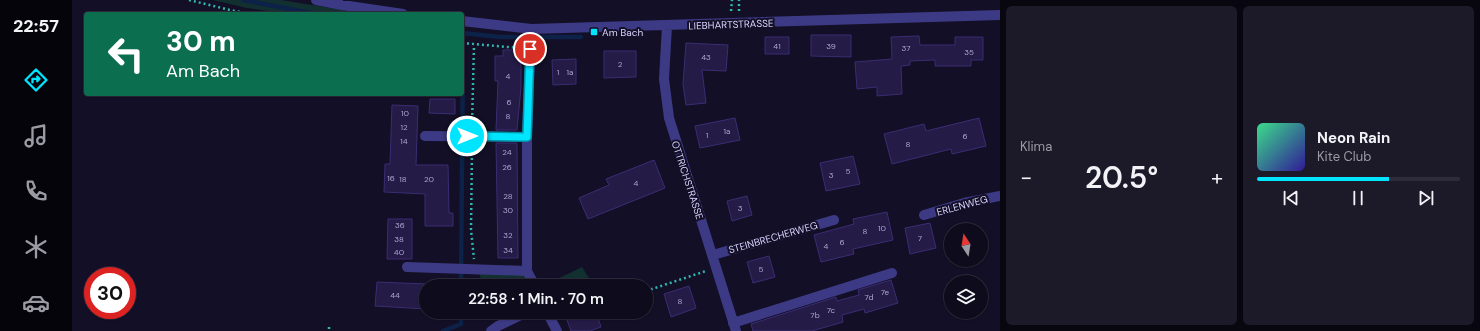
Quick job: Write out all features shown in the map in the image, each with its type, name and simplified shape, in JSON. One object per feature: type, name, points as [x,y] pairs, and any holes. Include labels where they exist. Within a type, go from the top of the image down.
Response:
[{"type":"street","points":[[316,0],[389,12]]},
{"type":"street","name":"LIEBHARTSTRASSE","points":[[464,22],[531,39],[667,26],[1000,15]]},
{"type":"street","name":"OTTRICHSTRASSE","points":[[667,26],[664,79],[669,118],[713,255],[734,327]]},
{"type":"street","points":[[531,39],[527,137],[528,271],[532,279]]},
{"type":"street","points":[[425,136],[527,137]]},
{"type":"street","name":"ERLENWEG","points":[[924,215],[964,203],[1000,196]]},
{"type":"street","name":"STEINBRECHERWEG","points":[[713,255],[834,220]]},
{"type":"street","points":[[407,267],[528,271]]},
{"type":"street","points":[[734,327],[892,273]]},
{"type":"street","points":[[491,331],[512,319]]},
{"type":"street","points":[[551,319],[557,331]]},
{"type":"path","points":[[191,0],[240,12]]},
{"type":"path","points":[[731,5],[732,0]]},
{"type":"path","points":[[739,0],[739,6]]},
{"type":"path","points":[[464,43],[474,45],[531,39]]},
{"type":"path","points":[[472,269],[470,136],[474,45]]},
{"type":"path","points":[[653,289],[700,272],[717,268]]},
{"type":"green space","points":[[213,0],[281,0],[355,12],[275,12],[247,8]]},
{"type":"green space","points":[[582,267],[590,279],[557,279]]},
{"type":"green space","points":[[478,271],[526,273],[529,279],[481,279]]},
{"type":"building","points":[[811,35],[851,35],[851,57],[811,56]]},
{"type":"building","points":[[919,36],[920,45],[955,45],[955,37],[983,37],[983,60],[971,60],[971,66],[935,66],[935,60],[910,61],[910,65],[901,66],[902,94],[877,96],[877,87],[857,89],[855,62],[892,59],[891,37]]},
{"type":"building","points":[[765,37],[789,37],[789,54],[765,54]]},
{"type":"building","points":[[686,43],[728,45],[726,71],[702,70],[706,103],[686,105],[683,84]]},
{"type":"building","points":[[503,50],[518,50],[517,56],[521,56],[521,87],[517,130],[496,130],[498,81],[495,81],[495,56],[503,56]]},
{"type":"building","points":[[604,51],[636,51],[636,77],[604,78]]},
{"type":"building","points":[[576,59],[576,84],[553,85],[552,60]]},
{"type":"building","points":[[430,99],[455,99],[455,114],[429,113]]},
{"type":"building","points":[[392,105],[418,106],[416,165],[448,165],[449,213],[453,213],[453,226],[425,226],[425,194],[384,192],[385,164],[390,164]]},
{"type":"building","points":[[735,118],[740,140],[700,148],[695,126]]},
{"type":"building","points":[[979,118],[986,146],[952,154],[951,149],[892,164],[884,134],[924,124],[926,131]]},
{"type":"building","points":[[496,143],[517,143],[518,258],[498,258]]},
{"type":"building","points":[[853,156],[860,184],[826,191],[820,163]]},
{"type":"building","points":[[654,160],[665,188],[588,219],[579,198],[609,185],[606,179]]},
{"type":"building","points":[[747,196],[752,215],[732,221],[727,201]]},
{"type":"building","points":[[887,212],[893,240],[853,249],[854,254],[821,262],[814,235],[854,224],[853,219]]},
{"type":"building","points":[[388,219],[412,219],[412,259],[387,259]]},
{"type":"building","points":[[930,223],[936,248],[910,254],[905,228]]},
{"type":"building","points":[[769,256],[775,277],[753,283],[747,262]]},
{"type":"building","points":[[891,280],[898,303],[865,313],[864,309],[842,315],[843,322],[812,331],[753,331],[751,324],[836,297],[837,301],[859,295],[858,290]]},
{"type":"building","points":[[377,282],[419,284],[419,309],[375,306]]},
{"type":"building","points":[[689,286],[696,308],[671,317],[664,294]]},
{"type":"building","points":[[567,319],[598,319],[601,327],[590,331],[571,331]]},
{"type":"waterway","points":[[243,0],[306,12]]},
{"type":"waterway","points":[[464,33],[500,37],[581,37]]},
{"type":"waterway","points":[[461,279],[463,96]]},
{"type":"waterway","points":[[443,331],[461,324],[461,319]]},
{"type":"place","name":"Am Bach","points":[[594,32]]},
{"type":"route","points":[[467,136],[527,137],[530,49]]}]
